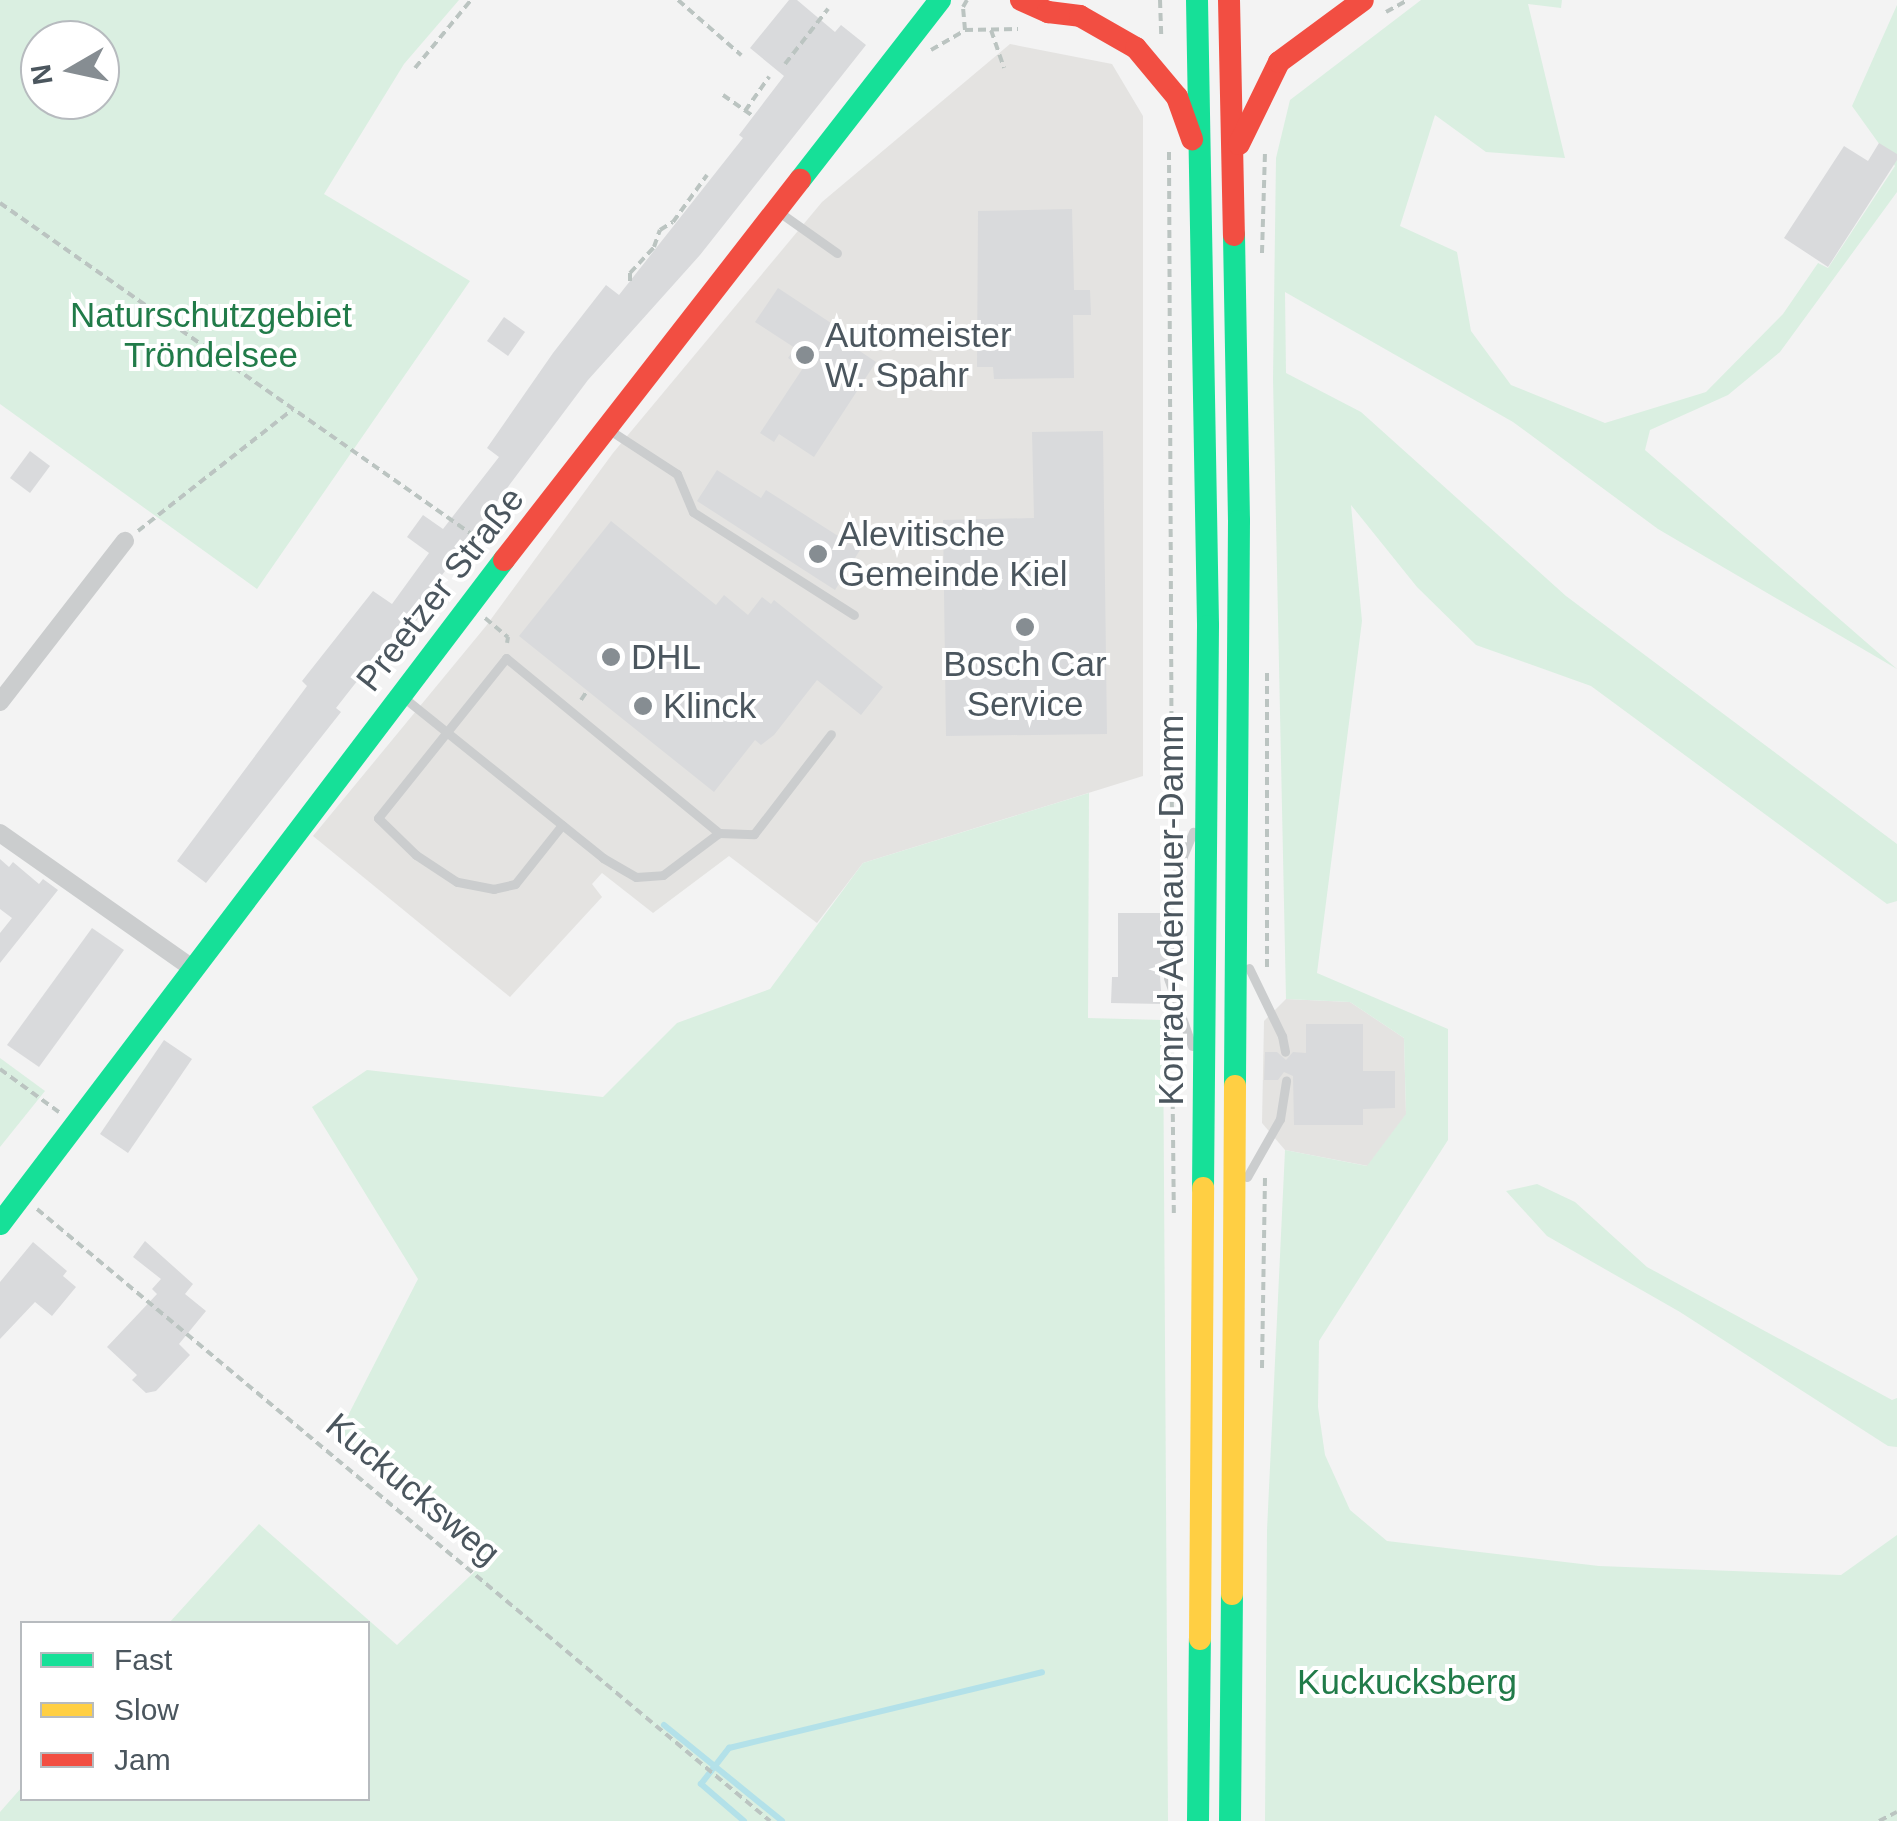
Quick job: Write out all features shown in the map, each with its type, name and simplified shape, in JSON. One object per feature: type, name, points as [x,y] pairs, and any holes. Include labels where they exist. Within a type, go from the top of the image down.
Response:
[{"type":"main road","name":"Preetzer Straße","points":[[0,1224],[469,606],[940,0]]},
{"type":"main road","points":[[1021,0],[1048,12],[1080,16],[1120,36],[1158,70],[1184,114],[1202,168]]},
{"type":"main road","name":"Konrad-Adenauer-Damm","points":[[1197,0],[1208,809],[1198,1821]]},
{"type":"main road","name":"Konrad-Adenauer-Damm","points":[[1229,0],[1239,521],[1230,1821]]},
{"type":"main road","points":[[1234,158],[1256,101],[1279,62],[1362,0]]},
{"type":"main road","points":[[1080,16],[1103,2]]},
{"type":"street","points":[[0,702],[125,541]]},
{"type":"street","points":[[0,832],[192,968]]},
{"type":"lane","points":[[779,212],[837,253]]},
{"type":"lane","points":[[609,430],[677,474],[694,512],[854,615]]},
{"type":"lane","points":[[562,826],[516,884],[494,889],[457,882],[416,855],[378,818],[506,658],[719,833],[754,834],[831,734]]},
{"type":"lane","points":[[401,696],[562,826],[636,877],[663,875],[719,833]]},
{"type":"lane","points":[[1169,913],[1176,874],[1208,809]]},
{"type":"lane","points":[[1237,931],[1255,988],[1282,1036],[1285,1052]]},
{"type":"lane","points":[[1168,978],[1205,1094]]},
{"type":"lane","points":[[1234,1213],[1263,1142],[1280,1119],[1286,1103],[1286,1080]]},
{"type":"path","points":[[416,68],[471,0]]},
{"type":"path","points":[[678,0],[741,55]]},
{"type":"path","points":[[785,64],[828,9]]},
{"type":"path","points":[[991,29],[1004,68]]},
{"type":"path","points":[[745,111],[769,77]]},
{"type":"path","points":[[722,95],[754,116]]},
{"type":"path","points":[[1169,139],[1174,824],[1170,862],[1176,874]]},
{"type":"path","points":[[630,281],[630,273],[654,247],[660,230],[673,222],[707,175]]},
{"type":"path","points":[[0,203],[506,558]]},
{"type":"path","points":[[125,541],[292,410]]},
{"type":"path","points":[[469,606],[508,637],[506,658]]},
{"type":"path","points":[[1174,1215],[1170,1015],[1178,1005]]},
{"type":"path","points":[[0,1069],[75,1124]]},
{"type":"path","name":"Kuckucksweg","points":[[22,1197],[770,1821]]},
{"type":"path","points":[[1878,1821],[1897,1812]]},
{"type":"shaded area","points":[[1010,44],[1112,64],[1143,116],[1143,776],[863,863],[817,923],[729,856],[653,913],[602,873],[592,884],[602,897],[510,997],[313,836],[486,626],[613,453],[822,202]]},
{"type":"shaded area","points":[[1286,999],[1350,1002],[1404,1038],[1406,1115],[1368,1166],[1285,1150],[1262,1123],[1264,1021]]},
{"type":"green space","name":"Naturschutzgebiet Tröndelsee","points":[[0,0],[459,0],[404,64],[324,194],[470,281],[257,589],[0,404]]},
{"type":"green space","name":"Kuckucksberg","points":[[1421,0],[1562,0],[1561,8],[1528,4],[1565,158],[1486,152],[1435,115],[1400,226],[1457,252],[1471,331],[1511,385],[1605,423],[1706,392],[1783,314],[1818,263],[1828,268],[1895,166],[1852,106],[1897,5],[1897,192],[1780,352],[1728,395],[1650,430],[1645,450],[1897,669],[1658,529],[1513,422],[1285,292],[1286,373],[1361,412],[1566,596],[1897,844],[1897,901],[1887,904],[1591,686],[1476,645],[1417,587],[1351,505],[1362,621],[1317,973],[1448,1029],[1448,1140],[1319,1341],[1318,1407],[1325,1455],[1350,1510],[1387,1541],[1599,1566],[1841,1575],[1897,1535],[1897,1821],[1265,1821],[1267,1530],[1285,1150],[1367,1166],[1406,1114],[1404,1038],[1350,1002],[1286,999],[1273,379],[1276,158],[1290,100]]},
{"type":"green space","points":[[1089,793],[1088,1018],[1163,1020],[1168,1821],[0,1821],[0,1812],[20,1789],[20,1801],[370,1801],[370,1621],[397,1645],[487,1560],[337,1437],[418,1279],[312,1107],[367,1070],[603,1097],[677,1023],[770,989],[863,863]]},
{"type":"green space","points":[[0,1058],[45,1091],[0,1147]]},
{"type":"green space","points":[[1537,1184],[1575,1202],[1647,1267],[1892,1400],[1897,1398],[1897,1447],[1888,1446],[1680,1312],[1547,1236],[1506,1191]]},
{"type":"green space","points":[[259,1524],[370,1621],[171,1621]]},
{"type":"building","points":[[789,0],[797,0],[835,32],[841,25],[866,45],[700,255],[588,380],[436,583],[441,587],[402,640],[394,634],[336,708],[341,712],[206,883],[177,861],[307,686],[302,681],[373,591],[392,604],[429,553],[407,537],[423,515],[443,529],[499,457],[487,448],[553,353],[606,285],[619,295],[743,138],[739,135],[784,76],[750,48]]},
{"type":"building","points":[[1879,143],[1897,154],[1897,160],[1828,267],[1784,238],[1844,146],[1868,161]]},
{"type":"building","points":[[1072,209],[1074,290],[1090,290],[1091,315],[1073,315],[1074,378],[994,379],[993,367],[977,367],[978,211]]},
{"type":"building","points":[[778,288],[837,327],[833,333],[876,362],[814,457],[779,434],[774,442],[760,433],[803,368],[788,358],[795,348],[755,322]]},
{"type":"building","points":[[504,317],[525,332],[508,356],[487,341]]},
{"type":"building","name":"Bosch Car Service","points":[[1103,431],[1107,734],[946,736],[943,520],[1034,518],[1032,432]]},
{"type":"building","points":[[30,451],[50,466],[30,493],[10,478]]},
{"type":"building","points":[[717,470],[761,498],[766,490],[860,550],[835,590],[697,501]]},
{"type":"building","points":[[611,521],[716,605],[724,595],[748,615],[762,597],[771,604],[774,600],[883,687],[861,715],[817,680],[774,735],[761,745],[755,740],[714,792],[519,636]]},
{"type":"building","points":[[0,859],[9,867],[13,862],[39,884],[43,879],[58,890],[0,963],[0,933],[12,918],[0,909]]},
{"type":"building","points":[[1118,913],[1161,913],[1166,920],[1174,919],[1174,972],[1166,970],[1160,976],[1162,1004],[1111,1003],[1112,977],[1118,977]]},
{"type":"building","points":[[92,928],[124,950],[39,1067],[7,1045]]},
{"type":"building","points":[[1306,1024],[1363,1024],[1363,1071],[1395,1071],[1395,1108],[1363,1109],[1363,1125],[1294,1125],[1293,1076],[1284,1072],[1278,1080],[1264,1080],[1265,1052],[1277,1052],[1286,1060],[1293,1052],[1306,1053]]},
{"type":"building","points":[[164,1040],[192,1059],[128,1153],[100,1134]]},
{"type":"building","points":[[145,1241],[193,1284],[185,1294],[206,1311],[179,1344],[190,1355],[156,1391],[146,1393],[132,1380],[137,1375],[107,1347],[157,1294],[152,1289],[161,1279],[133,1257]]},
{"type":"building","points":[[33,1242],[67,1271],[63,1276],[76,1287],[52,1316],[35,1302],[0,1339],[0,1282]]},
{"type":"waterway","points":[[744,1821],[701,1784],[729,1748],[1042,1672]]},
{"type":"waterway","points":[[664,1725],[782,1821]]},
{"type":"traffic: fast","points":[[800,180],[940,0]]},
{"type":"traffic: fast","points":[[1197,0],[1208,626],[1203,1188]]},
{"type":"traffic: fast","points":[[1234,235],[1239,521],[1235,1086]]},
{"type":"traffic: fast","points":[[0,1224],[504,560]]},
{"type":"traffic: fast","points":[[1230,1821],[1232,1594]]},
{"type":"traffic: fast","points":[[1198,1821],[1200,1639]]},
{"type":"traffic: slow","points":[[1232,1594],[1235,1086]]},
{"type":"traffic: slow","points":[[1200,1639],[1203,1188]]},
{"type":"traffic: jam","points":[[1021,0],[1048,12],[1080,16],[1136,48],[1177,97],[1192,139]]},
{"type":"traffic: jam","points":[[1229,0],[1234,235]]},
{"type":"traffic: jam","points":[[1239,144],[1279,62],[1363,0]]},
{"type":"traffic: jam","points":[[504,560],[800,180]]},
{"type":"place","name":"Automeister W. Spahr","points":[[805,355]]},
{"type":"place","name":"Alevitische Gemeinde Kiel","points":[[818,554]]},
{"type":"place","name":"Bosch Car Service","points":[[1025,627]]},
{"type":"place","name":"DHL","points":[[611,657]]},
{"type":"place","name":"Klinck","points":[[643,706]]}]
